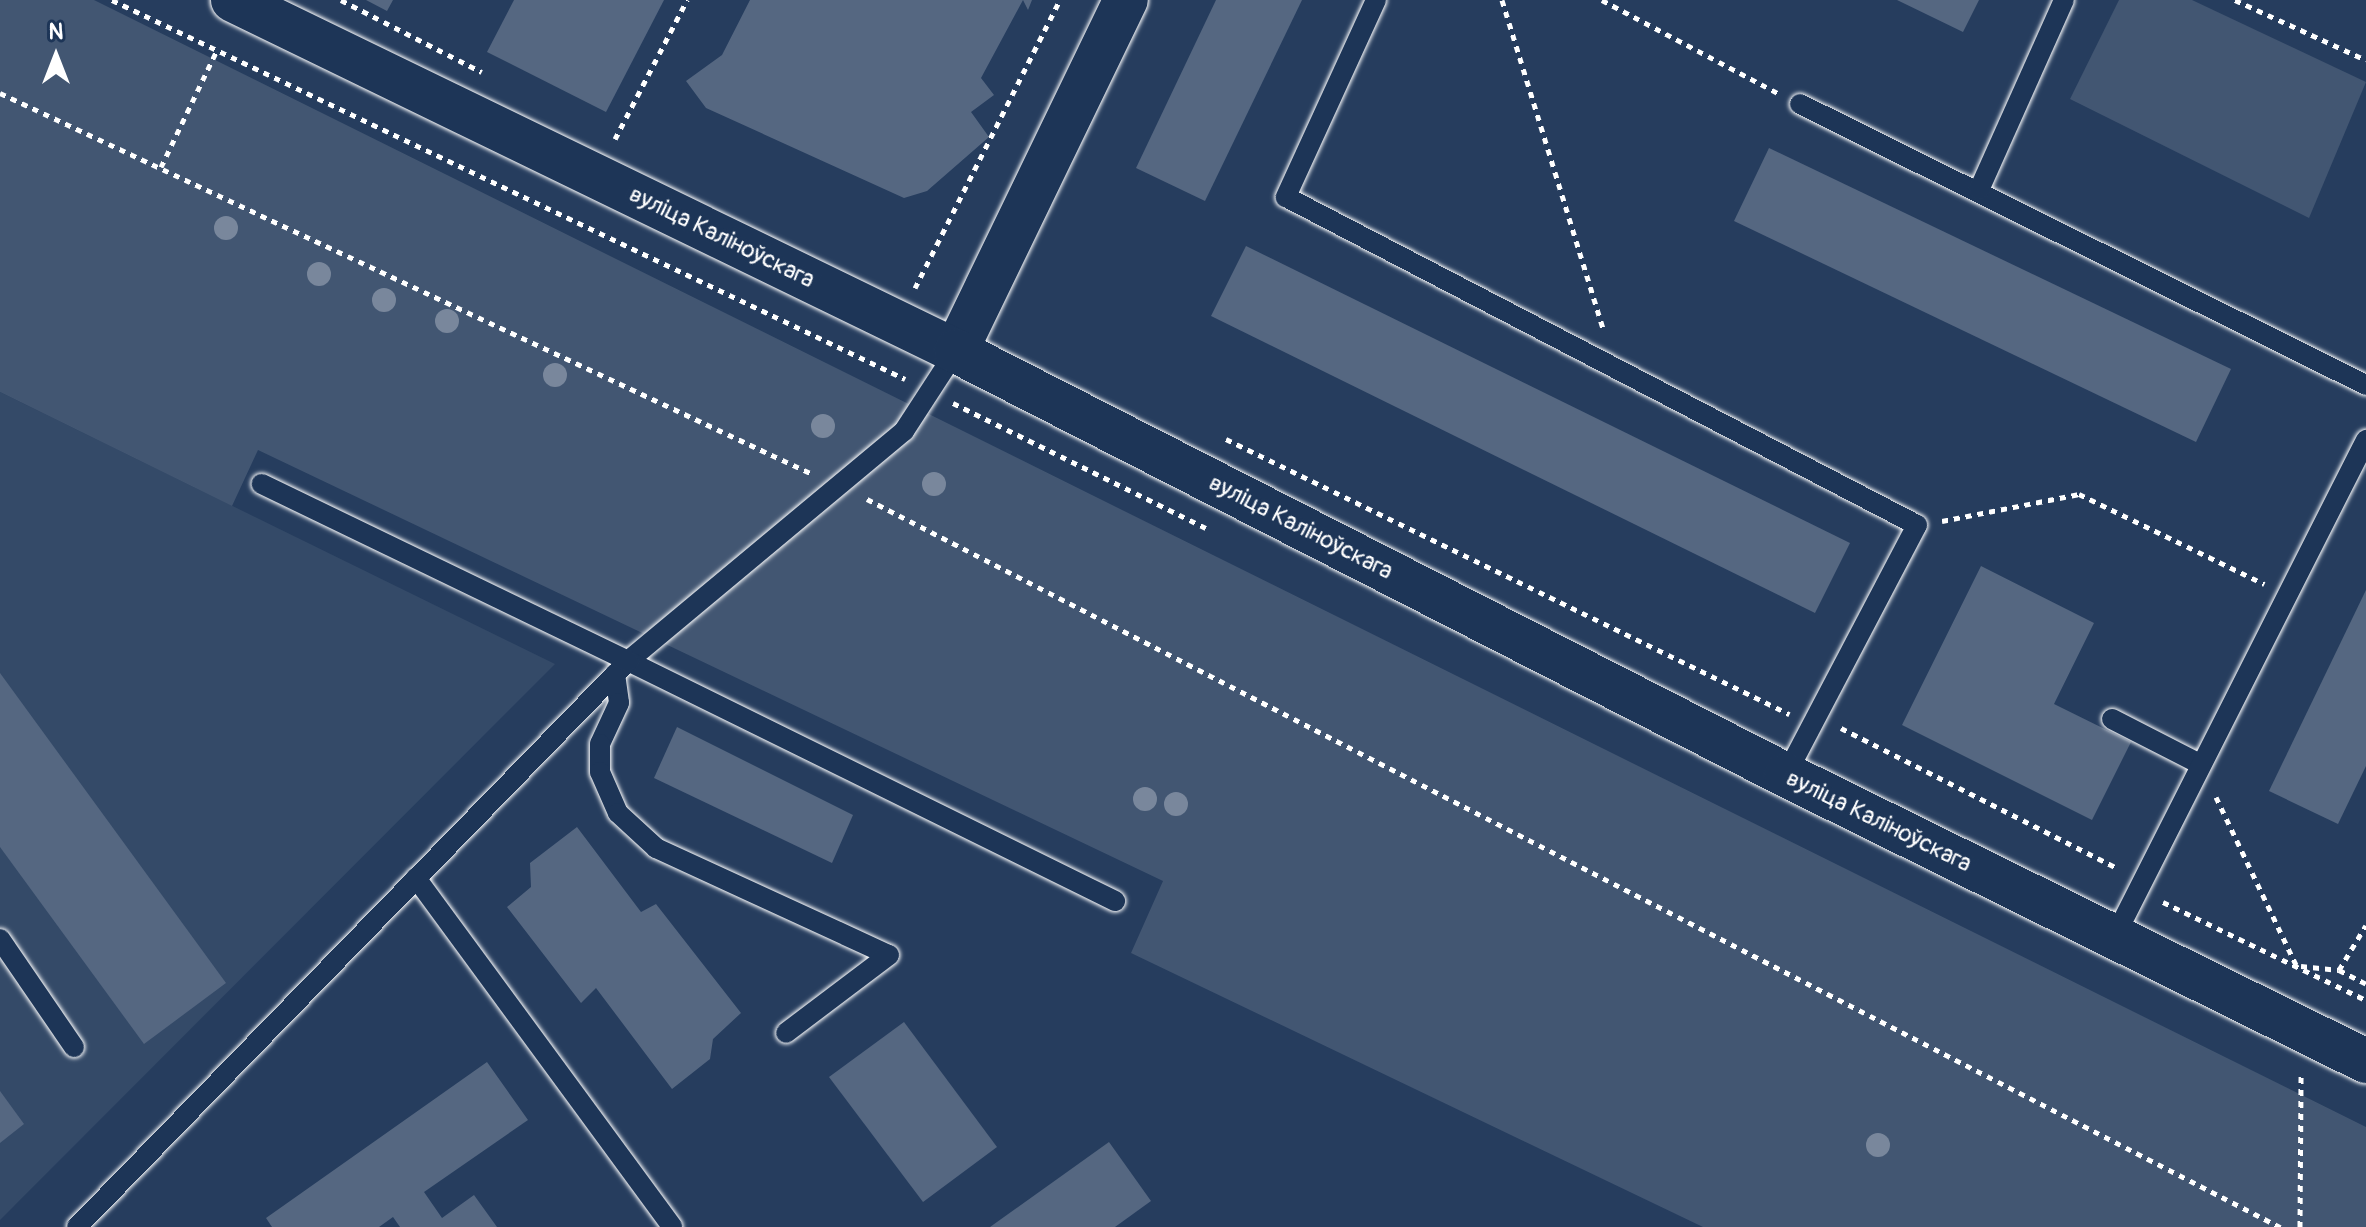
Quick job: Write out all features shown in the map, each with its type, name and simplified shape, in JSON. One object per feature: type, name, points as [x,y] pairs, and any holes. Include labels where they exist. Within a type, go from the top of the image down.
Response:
[{"type":"main road","name":"вуліца Каліноўскага","points":[[233,0],[965,334],[1786,775],[2366,1061]]},
{"type":"main road","points":[[965,334],[1126,0]]},
{"type":"lane","points":[[1376,0],[1286,197],[1917,525],[1786,775]]},
{"type":"lane","points":[[1979,190],[2064,0]]},
{"type":"lane","points":[[1800,104],[1979,190],[2366,385]]},
{"type":"lane","points":[[77,1227],[622,668],[904,431],[965,334]]},
{"type":"lane","points":[[2115,936],[2366,440]]},
{"type":"lane","points":[[262,484],[622,668],[1115,901]]},
{"type":"lane","points":[[622,668],[619,703],[600,744],[600,772],[618,813],[656,848],[889,955],[786,1033]]},
{"type":"lane","points":[[2112,719],[2200,764]]},
{"type":"lane","points":[[416,878],[672,1227]]},
{"type":"lane","points":[[0,939],[74,1047]]},
{"type":"path","points":[[112,0],[930,392],[1216,533]]},
{"type":"path","points":[[341,0],[491,77]]},
{"type":"path","points":[[615,139],[687,0]]},
{"type":"path","points":[[912,292],[1060,0]]},
{"type":"path","points":[[1502,0],[1616,368]]},
{"type":"path","points":[[1602,0],[1800,104]]},
{"type":"path","points":[[2235,0],[2366,60]]},
{"type":"path","points":[[161,167],[217,50]]},
{"type":"path","points":[[0,93],[839,484],[2280,1227]]},
{"type":"path","points":[[601,132],[629,146]]},
{"type":"path","points":[[898,285],[912,292],[965,334]]},
{"type":"path","points":[[1221,437],[1796,717],[1835,725],[2142,884],[2155,899],[2366,1000]]},
{"type":"path","points":[[1917,525],[2079,494],[2286,595]]},
{"type":"path","points":[[2200,764],[2296,966]]},
{"type":"path","points":[[2339,970],[2366,925]]},
{"type":"path","points":[[2296,966],[2339,970],[2366,984]]},
{"type":"path","points":[[2300,1227],[2301,1069]]},
{"type":"shaded area","points":[[0,0],[94,0],[2366,1127],[2366,1227],[1703,1227],[1131,953],[1163,881],[258,450],[232,506],[0,392]]},
{"type":"shaded area","points":[[2119,0],[2192,0],[2366,82],[2309,218],[2070,99]]},
{"type":"shaded area","points":[[0,392],[555,664],[0,1220]]},
{"type":"building","points":[[366,0],[393,0],[387,11]]},
{"type":"building","points":[[514,0],[664,0],[606,112],[487,52]]},
{"type":"building","points":[[750,0],[1023,0],[981,78],[994,95],[971,112],[989,137],[927,191],[904,198],[706,108],[686,81],[722,55]]},
{"type":"building","points":[[1023,0],[1032,0],[1028,10]]},
{"type":"building","points":[[1216,0],[1302,0],[1205,201],[1136,168]]},
{"type":"building","points":[[1897,0],[1979,0],[1963,32]]},
{"type":"building","points":[[1769,148],[2231,369],[2196,442],[1734,221]]},
{"type":"building","points":[[1246,246],[1850,543],[1815,613],[1211,316]]},
{"type":"building","points":[[1981,566],[2094,623],[2054,704],[2131,742],[2092,820],[1902,725]]},
{"type":"building","points":[[2366,590],[2366,766],[2338,824],[2269,791]]},
{"type":"building","points":[[0,673],[226,983],[144,1044],[0,847]]},
{"type":"building","points":[[677,727],[853,815],[832,863],[654,778]]},
{"type":"building","points":[[577,827],[641,912],[656,904],[741,1013],[713,1039],[710,1059],[672,1089],[596,988],[581,1003],[507,907],[531,887],[530,863]]},
{"type":"building","points":[[904,1022],[997,1147],[923,1202],[829,1077]]},
{"type":"building","points":[[487,1062],[528,1120],[424,1192],[442,1218],[474,1195],[497,1227],[400,1227],[393,1217],[379,1227],[272,1227],[266,1218]]},
{"type":"building","points":[[0,1091],[24,1124],[0,1143]]},
{"type":"building","points":[[1109,1142],[1151,1201],[1115,1227],[990,1227]]}]
